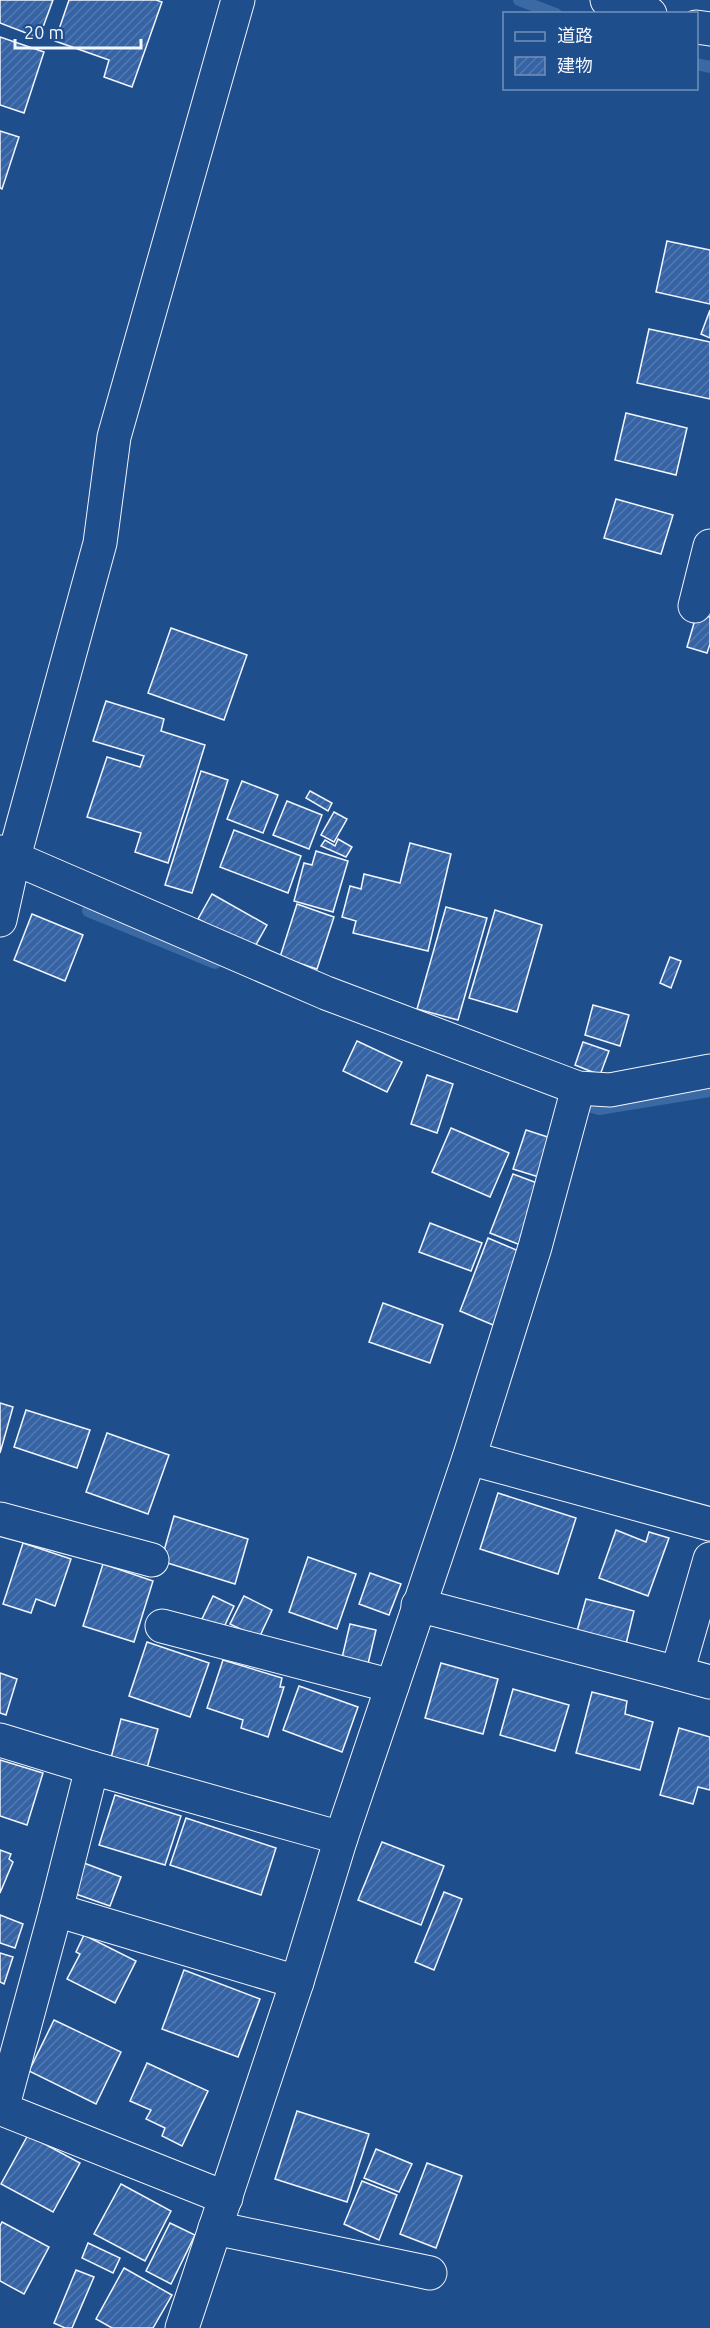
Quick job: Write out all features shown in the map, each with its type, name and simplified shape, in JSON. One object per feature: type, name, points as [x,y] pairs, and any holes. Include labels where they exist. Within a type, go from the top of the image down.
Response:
[{"type":"street","points":[[0,920],[7,855],[100,543],[114,437],[238,0]]},
{"type":"street","points":[[607,0],[644,12]]},
{"type":"street","points":[[695,606],[710,546]]},
{"type":"street","points":[[7,855],[575,1098],[710,1071]]},
{"type":"street","points":[[182,2328],[297,1982],[341,1838],[469,1458],[535,1247],[575,1098]]},
{"type":"street","points":[[469,1458],[710,1524]]},
{"type":"street","points":[[0,1519],[152,1560]]},
{"type":"street","points":[[677,1673],[710,1559]]},
{"type":"street","points":[[418,1605],[710,1682]]},
{"type":"street","points":[[162,1626],[392,1686]]},
{"type":"street","points":[[0,1740],[341,1838]]},
{"type":"street","points":[[92,1768],[2,2109],[226,2198]]},
{"type":"street","points":[[56,1910],[297,1982]]},
{"type":"street","points":[[215,2228],[430,2273]]},
{"type":"building","points":[[0,0],[53,0],[39,38],[0,23]]},
{"type":"building","points":[[69,0],[156,0],[162,2],[132,87],[104,77],[109,60],[55,41]]},
{"type":"building","points":[[0,37],[44,52],[24,113],[0,105]]},
{"type":"building","points":[[0,131],[19,137],[2,189],[0,188]]},
{"type":"building","points":[[667,241],[710,250],[710,304],[656,292]]},
{"type":"building","points":[[710,310],[710,338],[701,334]]},
{"type":"building","points":[[649,329],[710,342],[710,399],[637,383]]},
{"type":"building","points":[[626,413],[687,428],[676,475],[615,460]]},
{"type":"building","points":[[616,499],[673,515],[661,554],[604,538]]},
{"type":"building","points":[[697,613],[710,617],[710,644],[707,653],[687,647]]},
{"type":"building","points":[[171,628],[247,655],[224,720],[148,693]]},
{"type":"building","points":[[106,701],[164,719],[161,731],[205,745],[168,863],[135,852],[141,833],[87,817],[107,757],[140,767],[144,756],[93,741]]},
{"type":"building","points":[[201,771],[228,780],[192,893],[165,885]]},
{"type":"building","points":[[242,781],[278,795],[263,833],[227,819]]},
{"type":"building","points":[[310,791],[332,803],[328,811],[306,798]]},
{"type":"building","points":[[287,801],[322,815],[309,849],[273,835]]},
{"type":"building","points":[[334,812],[347,819],[334,842],[321,835]]},
{"type":"building","points":[[234,830],[301,856],[288,893],[220,867]]},
{"type":"building","points":[[338,839],[352,847],[346,857],[321,846],[325,840],[335,846]]},
{"type":"building","points":[[410,843],[451,854],[428,951],[353,933],[356,921],[342,917],[350,886],[361,889],[364,874],[400,883]]},
{"type":"building","points":[[316,851],[348,861],[333,912],[294,901],[304,863],[312,865]]},
{"type":"building","points":[[212,894],[267,925],[253,950],[198,919]]},
{"type":"building","points":[[297,904],[334,917],[317,969],[280,957]]},
{"type":"building","points":[[446,907],[487,918],[458,1020],[417,1009]]},
{"type":"building","points":[[495,910],[542,925],[517,1012],[469,998]]},
{"type":"building","points":[[32,914],[83,935],[65,981],[14,960]]},
{"type":"building","points":[[670,957],[681,961],[671,988],[660,983]]},
{"type":"building","points":[[593,1005],[629,1015],[620,1046],[585,1035]]},
{"type":"building","points":[[357,1041],[402,1062],[387,1092],[343,1071]]},
{"type":"building","points":[[583,1042],[609,1051],[600,1075],[575,1065]]},
{"type":"building","points":[[427,1075],[453,1084],[437,1133],[411,1124]]},
{"type":"building","points":[[451,1128],[509,1153],[490,1197],[432,1172]]},
{"type":"building","points":[[526,1130],[554,1139],[542,1178],[513,1169]]},
{"type":"building","points":[[513,1174],[545,1186],[523,1246],[490,1233]]},
{"type":"building","points":[[430,1223],[482,1243],[471,1271],[419,1252]]},
{"type":"building","points":[[488,1238],[521,1252],[493,1325],[460,1311]]},
{"type":"building","points":[[383,1303],[443,1325],[430,1363],[369,1342]]},
{"type":"building","points":[[0,1403],[13,1407],[0,1453]]},
{"type":"building","points":[[26,1410],[90,1430],[77,1468],[14,1447]]},
{"type":"building","points":[[107,1433],[169,1455],[148,1514],[86,1492]]},
{"type":"building","points":[[498,1493],[576,1518],[558,1574],[480,1549]]},
{"type":"building","points":[[174,1516],[248,1539],[235,1584],[161,1561]]},
{"type":"building","points":[[616,1530],[646,1542],[649,1532],[669,1538],[648,1596],[599,1578]]},
{"type":"building","points":[[23,1543],[71,1559],[55,1606],[36,1599],[31,1613],[3,1604]]},
{"type":"building","points":[[308,1557],[356,1574],[337,1629],[289,1612]]},
{"type":"building","points":[[103,1564],[153,1581],[134,1642],[83,1626]]},
{"type":"building","points":[[370,1573],[401,1584],[389,1615],[359,1604]]},
{"type":"building","points":[[213,1596],[234,1606],[223,1629],[202,1619]]},
{"type":"building","points":[[244,1596],[272,1610],[259,1638],[230,1624]]},
{"type":"building","points":[[586,1599],[634,1611],[626,1644],[577,1631]]},
{"type":"building","points":[[350,1624],[376,1630],[367,1668],[341,1662]]},
{"type":"building","points":[[147,1642],[209,1663],[190,1717],[129,1696]]},
{"type":"building","points":[[223,1660],[282,1678],[280,1687],[284,1687],[268,1737],[241,1728],[243,1720],[207,1708]]},
{"type":"building","points":[[441,1663],[498,1679],[483,1734],[425,1718]]},
{"type":"building","points":[[0,1673],[17,1679],[6,1715],[0,1713]]},
{"type":"building","points":[[299,1686],[358,1707],[342,1752],[283,1730]]},
{"type":"building","points":[[513,1689],[569,1705],[555,1751],[500,1735]]},
{"type":"building","points":[[592,1692],[627,1701],[625,1714],[653,1722],[640,1770],[576,1753]]},
{"type":"building","points":[[121,1719],[158,1729],[147,1768],[111,1758]]},
{"type":"building","points":[[679,1728],[710,1737],[710,1790],[698,1787],[693,1804],[660,1795]]},
{"type":"building","points":[[0,1760],[43,1773],[27,1825],[0,1816]]},
{"type":"building","points":[[115,1795],[181,1816],[165,1865],[99,1845]]},
{"type":"building","points":[[186,1818],[276,1848],[261,1895],[170,1865]]},
{"type":"building","points":[[382,1842],[444,1866],[421,1925],[358,1900]]},
{"type":"building","points":[[0,1850],[11,1854],[9,1859],[13,1862],[0,1893]]},
{"type":"building","points":[[84,1863],[121,1877],[110,1906],[73,1893]]},
{"type":"building","points":[[444,1892],[462,1899],[434,1970],[415,1962]]},
{"type":"building","points":[[0,1915],[23,1924],[15,1948],[0,1943]]},
{"type":"building","points":[[84,1935],[136,1961],[115,2003],[67,1979],[80,1954],[76,1952]]},
{"type":"building","points":[[0,1953],[13,1957],[4,1984],[0,1982]]},
{"type":"building","points":[[184,1970],[260,1999],[238,2057],[162,2029]]},
{"type":"building","points":[[54,2020],[121,2052],[96,2104],[29,2071]]},
{"type":"building","points":[[147,2063],[208,2091],[182,2146],[162,2136],[165,2128],[146,2119],[151,2110],[130,2101]]},
{"type":"building","points":[[297,2111],[369,2134],[347,2202],[275,2179]]},
{"type":"building","points":[[28,2135],[80,2163],[53,2212],[1,2184]]},
{"type":"building","points":[[376,2149],[412,2164],[399,2192],[364,2178]]},
{"type":"building","points":[[427,2163],[462,2176],[436,2248],[400,2234]]},
{"type":"building","points":[[362,2181],[397,2195],[379,2240],[344,2224]]},
{"type":"building","points":[[121,2184],[171,2211],[145,2261],[94,2234]]},
{"type":"building","points":[[2,2222],[49,2247],[24,2294],[0,2281],[0,2226]]},
{"type":"building","points":[[170,2223],[195,2235],[171,2284],[146,2271]]},
{"type":"building","points":[[88,2243],[120,2258],[113,2273],[82,2258]]},
{"type":"building","points":[[124,2268],[172,2295],[153,2328],[112,2328],[96,2319]]},
{"type":"building","points":[[76,2270],[94,2277],[72,2328],[65,2328],[54,2323]]},
{"type":"waterway","points":[[519,0],[551,12]]},
{"type":"waterway","points":[[698,64],[710,67]]},
{"type":"waterway","points":[[88,911],[215,963]]},
{"type":"waterway","points":[[576,1102],[599,1109],[710,1091]]}]
